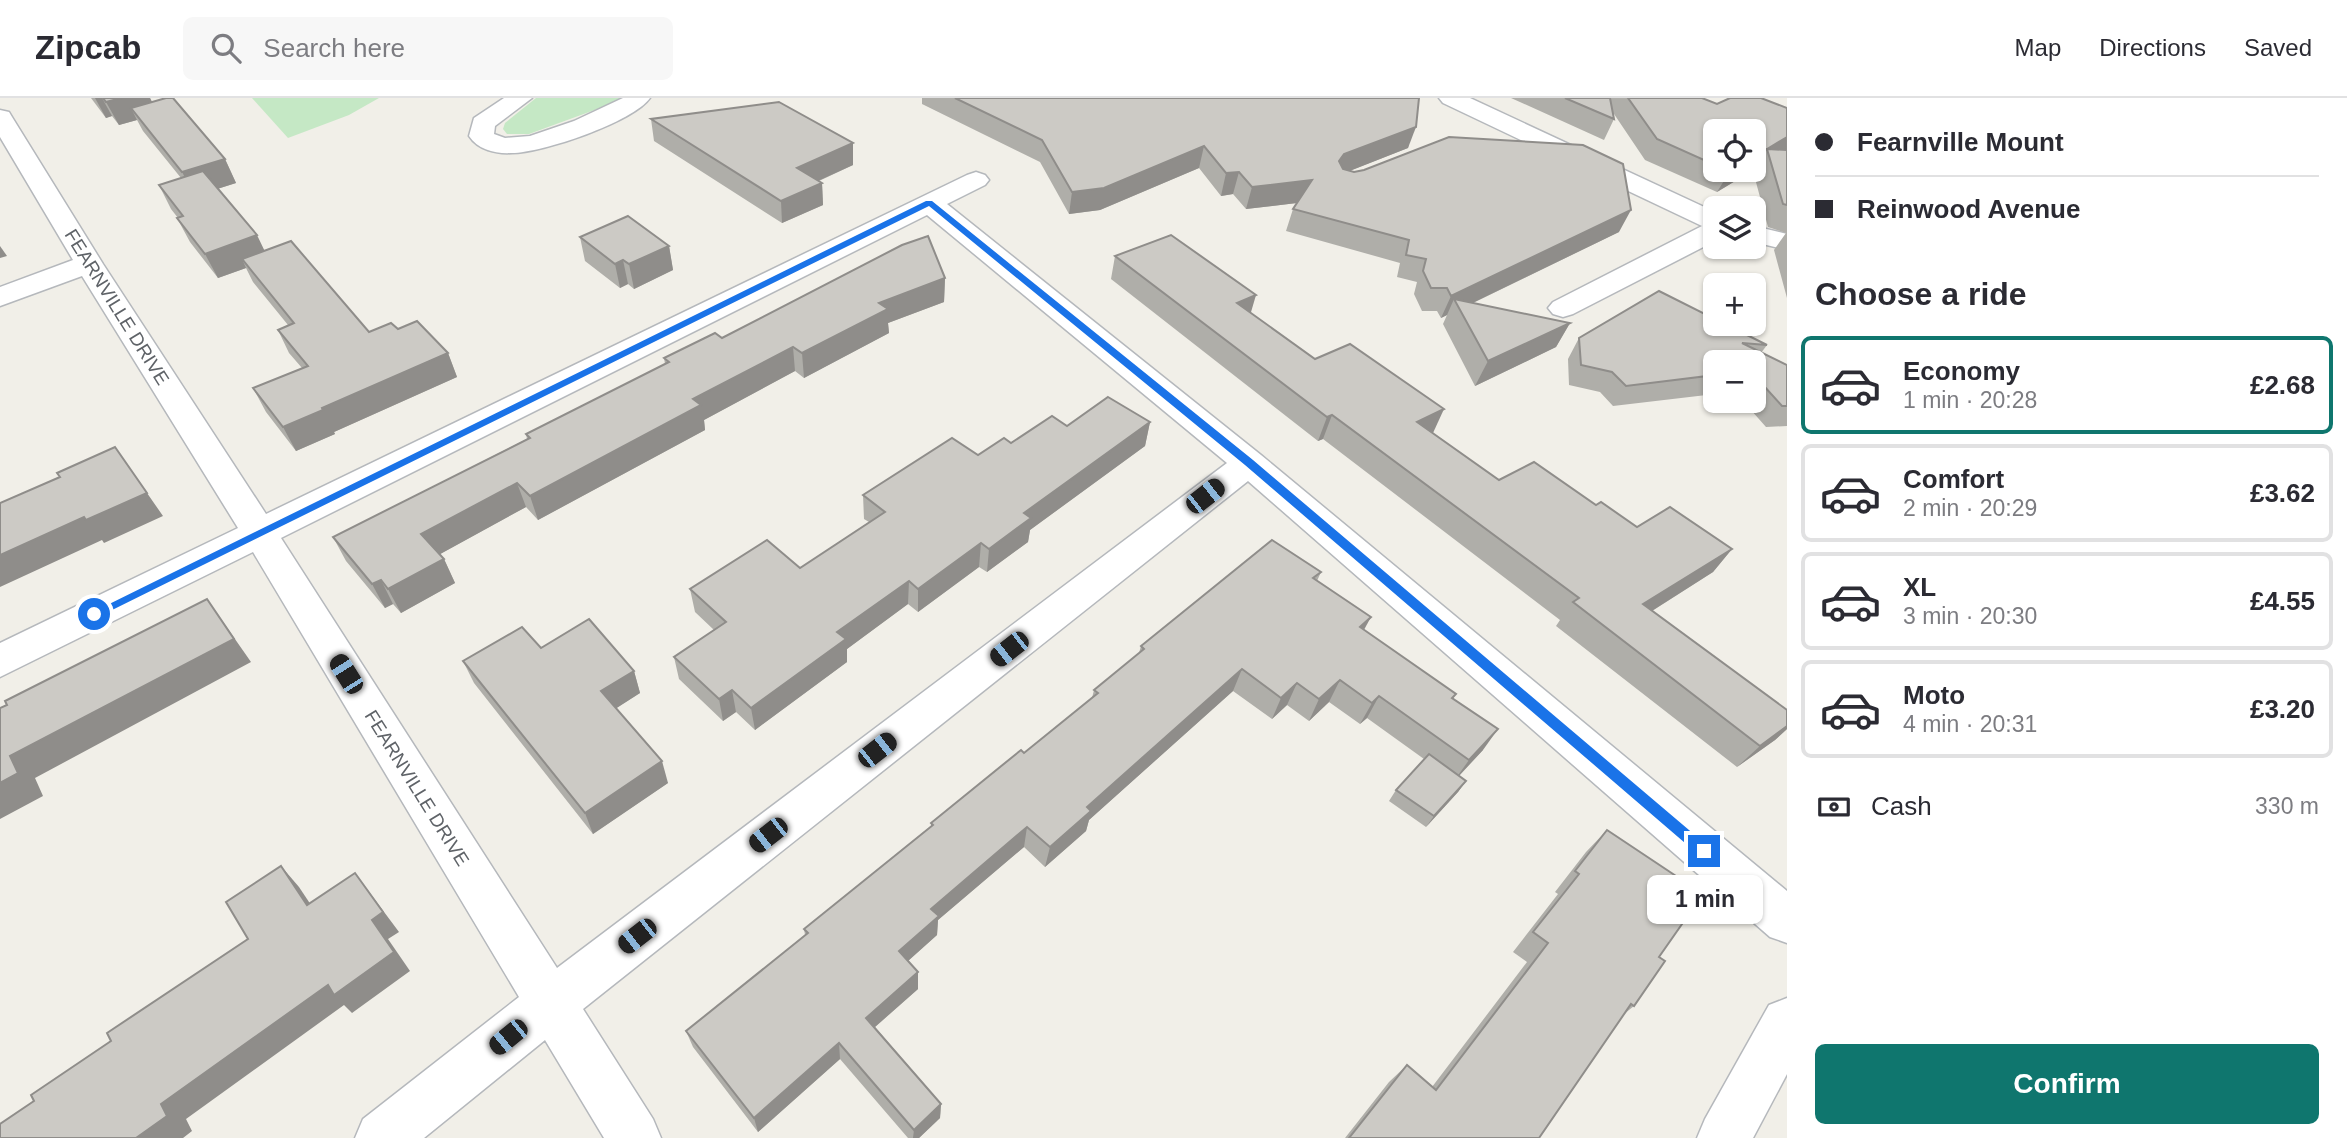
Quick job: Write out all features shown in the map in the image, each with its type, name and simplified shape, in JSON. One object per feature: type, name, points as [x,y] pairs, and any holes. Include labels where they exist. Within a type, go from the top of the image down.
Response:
[{"type":"street","points":[[520,98],[483,123],[481,136],[486,141],[507,146],[534,143],[619,111],[638,98]]},
{"type":"street","points":[[1451,98],[1703,216]]},
{"type":"street","name":"FEARNVILLE DRIVE","points":[[0,117],[634,1138]]},
{"type":"street","points":[[1476,134],[1502,123]]},
{"type":"street","points":[[0,661],[976,180]]},
{"type":"street","points":[[929,203],[1249,463],[1787,922]]},
{"type":"street","points":[[1563,308],[1703,236]]},
{"type":"street","points":[[1766,237],[1787,242]]},
{"type":"street","points":[[0,297],[89,264]]},
{"type":"street","points":[[382,1138],[550,1004],[1249,463]]},
{"type":"street","points":[[1724,1138],[1787,1023]]},
{"type":"green space","points":[[252,98],[379,98],[349,115],[288,138]]},
{"type":"green space","points":[[536,98],[621,98],[529,134],[507,134],[503,129],[505,123]]},
{"type":"building","points":[[103,98],[121,98],[106,102]]},
{"type":"building","points":[[173,98],[225,159],[182,172],[131,108]]},
{"type":"building","points":[[955,98],[1419,98],[1416,127],[1344,154],[1339,161],[1343,169],[1354,172],[1364,170],[1449,137],[1583,145],[1623,164],[1631,210],[1451,296],[1447,288],[1431,288],[1423,271],[1426,259],[1406,255],[1409,240],[1293,209],[1312,180],[1252,187],[1239,172],[1226,173],[1204,146],[1104,188],[1072,192],[1042,140]]},
{"type":"building","points":[[1565,98],[1610,98],[1614,119]]},
{"type":"building","points":[[1628,98],[1702,98],[1717,104],[1730,98],[1761,98],[1787,108],[1787,137],[1766,150],[1766,119],[1703,119],[1703,160],[1657,139]]},
{"type":"building","points":[[779,102],[853,143],[797,168],[822,183],[781,201],[651,119]]},
{"type":"building","points":[[1767,149],[1787,150],[1787,205],[1783,204]]},
{"type":"building","points":[[203,171],[257,235],[205,254],[177,218],[183,216],[159,185]]},
{"type":"building","points":[[628,216],[669,246],[629,264],[623,260],[615,264],[580,237]]},
{"type":"building","points":[[1171,235],[1256,295],[1237,303],[1315,359],[1350,344],[1444,409],[1417,422],[1499,480],[1534,462],[1596,505],[1601,502],[1637,527],[1670,507],[1732,549],[1643,604],[1787,710],[1787,726],[1760,746],[1573,602],[1579,598],[1332,415],[1327,417],[1115,256]]},
{"type":"building","points":[[928,236],[945,278],[879,303],[888,309],[802,353],[793,347],[693,399],[701,405],[530,496],[517,483],[421,534],[444,559],[388,589],[381,580],[372,584],[333,537],[530,438],[526,434],[669,362],[664,358],[715,333],[722,338],[902,245]]},
{"type":"building","points":[[291,241],[369,332],[391,323],[398,329],[417,321],[448,353],[283,427],[253,388],[308,366],[278,330],[294,323],[242,259]]},
{"type":"building","points":[[1659,291],[1703,313],[1703,336],[1749,336],[1767,345],[1742,343],[1756,350],[1703,350],[1703,376],[1626,386],[1612,372],[1581,365],[1579,338]]},
{"type":"building","points":[[1454,299],[1570,323],[1488,361]]},
{"type":"building","points":[[1766,355],[1787,365],[1787,406],[1782,406],[1766,388]]},
{"type":"building","points":[[1108,397],[1150,422],[1024,513],[1031,518],[989,549],[981,543],[918,589],[909,581],[837,632],[846,639],[751,708],[732,690],[719,699],[674,657],[726,622],[690,589],[767,540],[800,568],[885,512],[863,495],[952,438],[978,455],[1004,438],[1011,443],[1052,416],[1067,426]]},
{"type":"building","points":[[115,447],[147,493],[86,520],[84,517],[0,555],[0,503],[60,477],[57,473]]},
{"type":"building","points":[[1272,540],[1321,572],[1313,578],[1371,617],[1360,627],[1456,694],[1452,698],[1498,729],[1469,760],[1379,696],[1372,703],[1340,680],[1319,699],[1297,683],[1281,698],[1242,669],[1087,807],[1091,811],[1050,847],[1027,827],[931,909],[939,916],[899,951],[918,972],[866,1018],[941,1104],[914,1130],[839,1043],[754,1118],[686,1031],[808,933],[804,929],[933,825],[931,823],[1021,750],[1024,753],[1098,693],[1094,690],[1144,649],[1141,646]]},
{"type":"building","points":[[207,599],[234,639],[10,756],[18,773],[0,783],[0,708],[7,705],[5,701]]},
{"type":"building","points":[[589,619],[634,671],[601,691],[662,761],[585,813],[463,661],[522,627],[541,648]]},
{"type":"building","points":[[1429,754],[1466,781],[1434,816],[1396,790]]},
{"type":"building","points":[[1607,830],[1703,894],[1659,957],[1665,961],[1634,1006],[1631,1004],[1539,1138],[1349,1138],[1407,1065],[1436,1090],[1548,943],[1533,932],[1579,874],[1575,871]]},
{"type":"building","points":[[281,866],[307,905],[355,873],[383,912],[372,920],[394,952],[334,995],[328,985],[161,1104],[167,1116],[136,1138],[0,1138],[0,1124],[34,1101],[31,1095],[111,1041],[107,1033],[248,939],[226,902]]},
{"type":"route","points":[[94,614],[929,203],[1249,463],[1704,851]]}]
